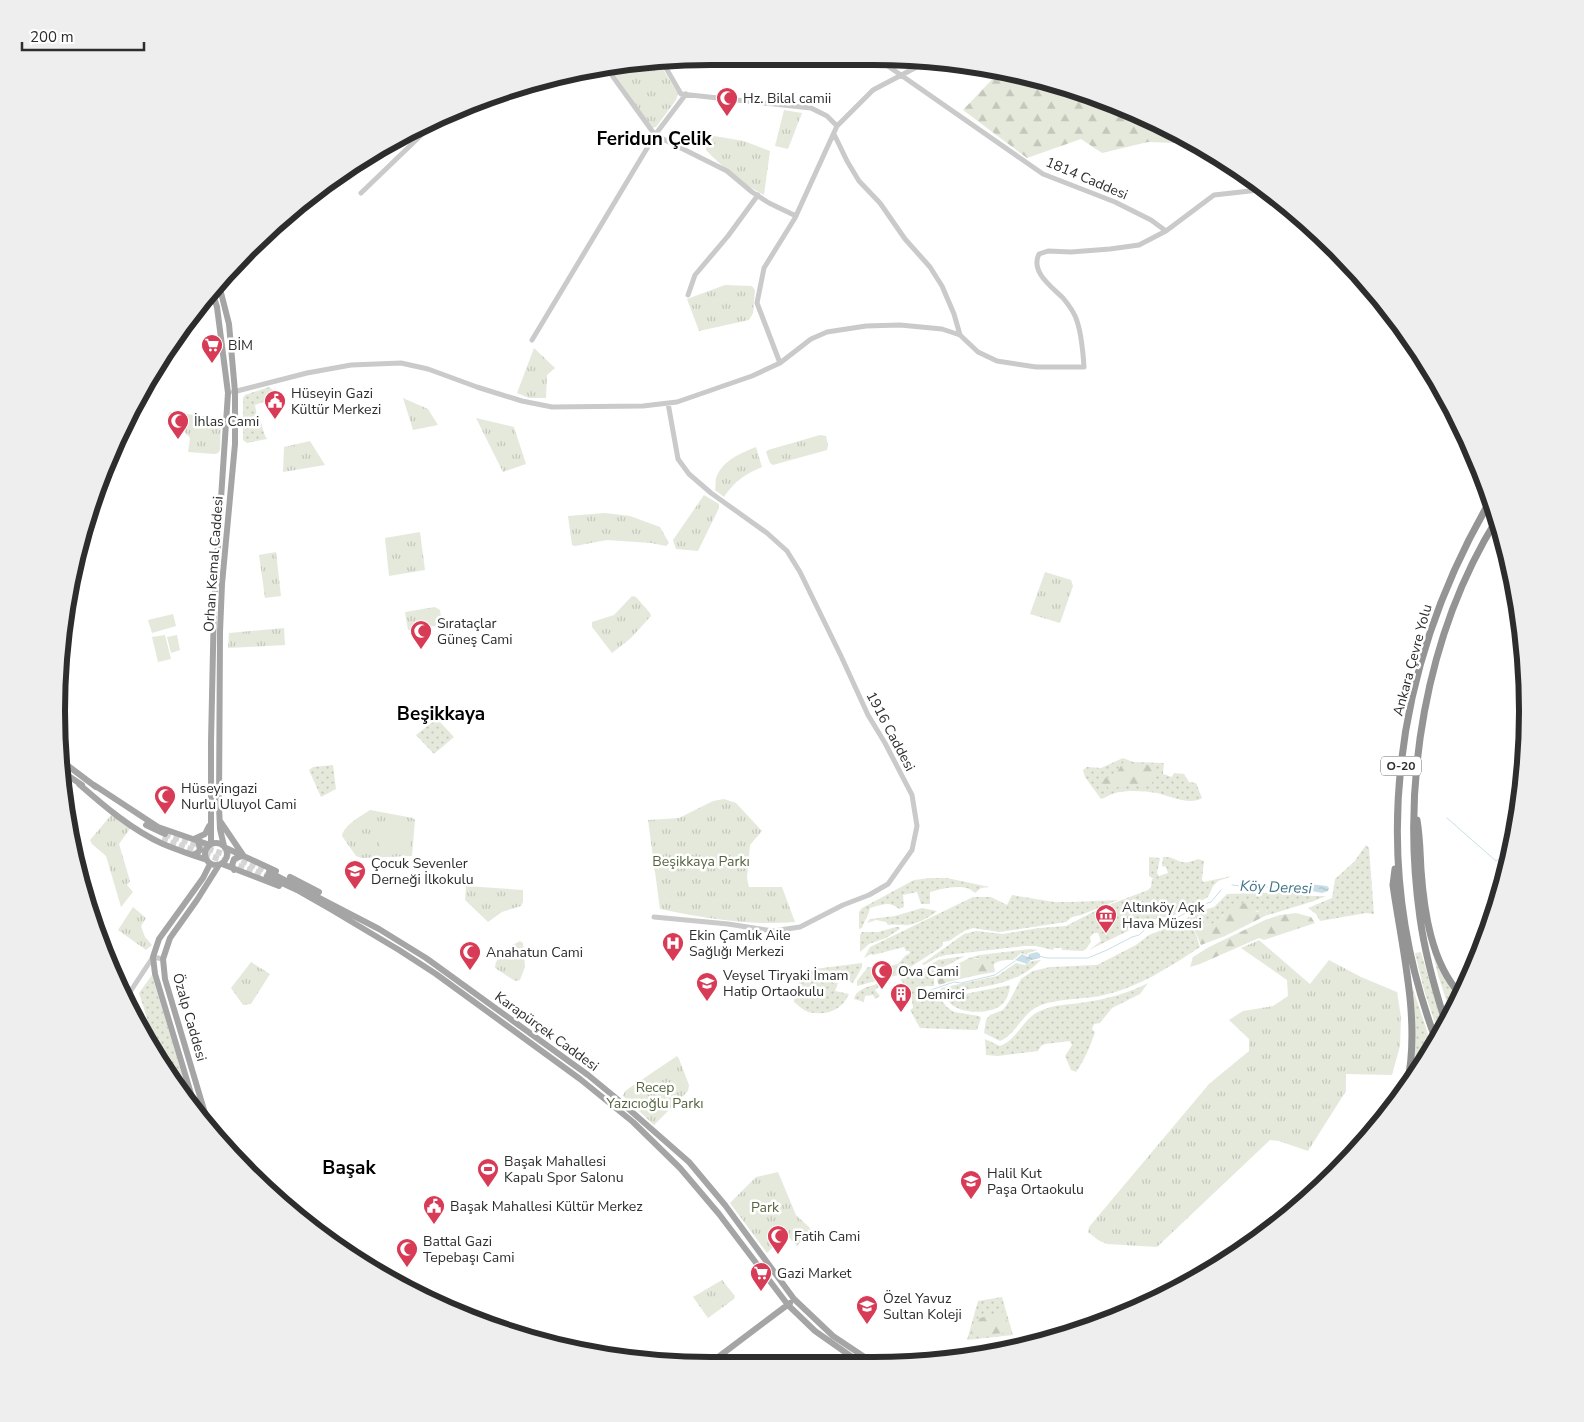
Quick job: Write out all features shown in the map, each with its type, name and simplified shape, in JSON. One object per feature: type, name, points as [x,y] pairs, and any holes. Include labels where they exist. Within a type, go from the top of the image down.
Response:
[{"type":"highway","name":"Ankara Çevre Yolu","points":[[1433,1032],[1423,1003],[1410,953],[1400,890],[1398,851],[1400,772],[1411,701],[1430,631],[1457,563],[1486,508]]},
{"type":"highway","name":"Ankara Çevre Yolu","points":[[1443,1013],[1420,918],[1414,842],[1416,769],[1425,710],[1439,650],[1465,582],[1492,528]]},
{"type":"highway","points":[[1414,805],[1419,830],[1423,885],[1430,929],[1441,963],[1456,989]]},
{"type":"highway","points":[[1398,851],[1393,885],[1412,1017],[1409,1072]]},
{"type":"main road","name":"Orhan Kemal Caddesi","points":[[220,291],[229,324],[235,444],[222,584],[220,632],[219,820],[225,847]]},
{"type":"main road","name":"Orhan Kemal Caddesi","points":[[211,845],[214,604],[232,393],[214,298]]},
{"type":"main road","points":[[214,604],[222,607]]},
{"type":"main road","points":[[67,765],[164,837],[143,828],[69,777]]},
{"type":"main road","points":[[79,784],[144,834],[208,862],[281,887],[328,911],[341,915]]},
{"type":"main road","points":[[94,785],[154,824],[171,832],[211,845]]},
{"type":"main road","points":[[219,820],[244,856]]},
{"type":"main road","points":[[196,840],[205,834],[211,822]]},
{"type":"main road","points":[[192,855],[197,854],[200,850],[196,840]]},
{"type":"main road","points":[[153,957],[159,939],[203,878],[208,862],[206,850],[211,845],[217,843],[308,886],[341,905],[362,920]]},
{"type":"main road","points":[[220,865],[227,858],[225,847]]},
{"type":"main road","points":[[234,870],[232,865],[234,859],[244,856]]},
{"type":"main road","name":"Özalp Caddesi","points":[[205,1112],[165,979],[163,959],[170,938],[220,865]]},
{"type":"main road","name":"Karapürçek Caddesi","points":[[852,1357],[815,1331],[788,1305],[720,1214],[680,1168],[633,1122],[580,1079],[436,974],[341,915],[268,874],[362,920],[426,958],[588,1075],[689,1162],[725,1205],[794,1299],[833,1336],[864,1357]]},
{"type":"main road","name":"Özalp Caddesi","points":[[153,957],[156,974],[191,1095]]},
{"type":"main road","points":[[718,1357],[794,1299]]},
{"type":"street","name":"1814 Caddesi","points":[[886,65],[1043,174],[1115,202],[1151,220],[1166,231]]},
{"type":"street","points":[[665,66],[681,94],[811,108],[827,116],[838,126]]},
{"type":"street","points":[[780,363],[757,303],[764,268],[796,216],[838,126],[873,90],[918,66]]},
{"type":"street","points":[[611,73],[655,135],[727,171],[758,196],[796,216]]},
{"type":"street","points":[[532,340],[655,135],[686,94]]},
{"type":"street","points":[[361,193],[424,133]]},
{"type":"street","points":[[834,134],[859,181],[880,203],[905,239],[942,286],[954,314],[960,335]]},
{"type":"street","points":[[232,393],[307,373],[351,365],[401,363],[428,369],[477,387],[552,408],[643,406],[677,402],[715,390],[780,363],[811,339],[827,332],[866,326],[900,325],[942,329],[960,335],[978,352],[997,361],[1036,366],[1084,367],[1077,320],[1064,299],[1044,281],[1038,266],[1037,258],[1039,254],[1048,251],[1110,249],[1139,245],[1166,231],[1214,195],[1255,190]]},
{"type":"street","points":[[688,295],[695,275],[758,196]]},
{"type":"street","name":"1916 Caddesi","points":[[654,917],[728,924],[773,931],[800,927],[843,905],[869,896],[888,884],[912,850],[917,826],[912,795],[868,715],[798,569],[787,551],[767,533],[711,493],[689,474],[678,459],[668,403]]},
{"type":"street","points":[[130,992],[153,957],[163,959]]},
{"type":"green space","points":[[662,67],[678,94],[676,100],[656,127],[652,128],[614,73]]},
{"type":"green space","points":[[995,76],[999,77],[1081,99],[1120,114],[1179,143],[1148,142],[1102,153],[1081,139],[1027,158],[963,110]]},
{"type":"green space","points":[[784,110],[802,113],[788,149],[775,146]]},
{"type":"green space","points":[[714,136],[744,141],[770,151],[764,195],[748,186],[706,150],[708,138]]},
{"type":"green space","points":[[725,285],[752,286],[755,290],[753,313],[749,320],[699,331],[687,299]]},
{"type":"green space","points":[[534,348],[555,368],[547,375],[546,398],[529,398],[517,393]]},
{"type":"green space","points":[[269,387],[281,396],[255,405],[257,416],[267,439],[247,443],[243,440],[243,398],[245,395]]},
{"type":"green space","points":[[403,398],[428,409],[438,425],[413,430]]},
{"type":"green space","points":[[169,412],[221,418],[220,450],[218,453],[188,452],[190,438],[179,426],[167,423]]},
{"type":"green space","points":[[476,418],[514,427],[526,464],[503,472]]},
{"type":"green space","points":[[820,435],[826,436],[827,450],[773,465],[770,463],[766,452],[768,450]]},
{"type":"green space","points":[[310,441],[325,465],[283,472],[284,447]]},
{"type":"green space","points":[[756,447],[762,467],[740,479],[724,497],[715,490],[716,478],[727,462]]},
{"type":"green space","points":[[704,495],[719,504],[719,508],[698,551],[676,549],[673,540]]},
{"type":"green space","points":[[605,513],[630,516],[660,527],[669,543],[666,546],[607,540],[572,545],[568,516]]},
{"type":"green space","points":[[420,532],[425,570],[389,576],[385,538]]},
{"type":"green space","points":[[276,552],[281,596],[265,598],[259,555]]},
{"type":"green space","points":[[1045,572],[1071,580],[1073,586],[1060,623],[1030,614]]},
{"type":"green space","points":[[632,596],[636,597],[651,616],[631,638],[612,653],[592,627],[592,622],[614,615]]},
{"type":"green space","points":[[435,607],[440,610],[442,625],[408,630],[405,612]]},
{"type":"green space","points":[[173,614],[176,626],[152,633],[148,620]]},
{"type":"green space","points":[[284,628],[285,645],[228,648],[229,633]]},
{"type":"green space","points":[[165,635],[171,659],[158,662],[152,637]]},
{"type":"green space","points":[[177,635],[180,650],[171,653],[167,637]]},
{"type":"green space","points":[[435,720],[438,720],[454,737],[434,754],[416,735]]},
{"type":"green space","points":[[1123,758],[1133,762],[1164,763],[1163,774],[1172,777],[1174,773],[1184,774],[1189,782],[1196,783],[1202,798],[1186,801],[1157,793],[1131,791],[1115,793],[1101,799],[1085,777],[1083,770],[1087,767],[1101,768]]},
{"type":"green space","points":[[1126,760],[1132,764],[1148,765],[1158,772],[1152,783],[1144,786],[1124,783],[1110,789],[1101,782],[1099,779],[1114,776]]},
{"type":"green space","points":[[333,765],[336,789],[321,797],[309,770],[313,767]]},
{"type":"green space","name":"Beşikkaya Parkı","points":[[724,799],[736,803],[762,831],[750,845],[747,878],[749,887],[782,887],[795,922],[762,923],[727,920],[660,909],[648,820],[679,818],[713,801]]},
{"type":"green space","points":[[370,810],[413,818],[415,820],[412,856],[361,858],[356,856],[342,836],[343,832],[349,825]]},
{"type":"green space","points":[[112,814],[132,826],[119,844],[130,881],[127,885],[133,892],[121,907],[106,856],[90,840]]},
{"type":"green space","points":[[386,822],[411,822],[411,834],[386,834]]},
{"type":"green space","points":[[359,838],[376,839],[376,849],[359,849]]},
{"type":"green space","points":[[380,838],[411,839],[410,853],[380,853]]},
{"type":"green space","points":[[1366,845],[1369,848],[1374,914],[1366,913],[1320,921],[1316,914],[1308,908],[1332,898],[1335,879],[1354,862]]},
{"type":"green space","points":[[1149,857],[1160,858],[1157,873],[1159,876],[1168,873],[1166,867],[1162,866],[1163,857],[1168,857],[1182,862],[1198,859],[1204,861],[1203,882],[1232,876],[1218,881],[1213,886],[1208,897],[1178,914],[1148,921],[1089,950],[1101,941],[1098,933],[1094,933],[1090,937],[1091,942],[1082,951],[1024,946],[947,955],[938,957],[924,965],[922,964],[964,934],[976,931],[1003,934],[1066,926],[1101,908],[1148,890],[1151,887],[1152,879],[1154,879],[1149,876]]},
{"type":"green space","points":[[947,878],[989,887],[981,888],[975,893],[960,887],[930,892],[930,904],[921,904],[917,892],[903,895],[904,907],[899,909],[896,906],[885,904],[870,908],[862,928],[859,929],[859,912],[862,908],[914,880]]},
{"type":"green space","points":[[466,886],[523,890],[523,902],[521,906],[502,912],[488,922],[465,900]]},
{"type":"green space","points":[[1288,892],[1326,896],[1265,916],[1267,910],[1223,915],[1219,922],[1194,929],[1200,947],[1140,983],[1100,996],[1060,1001],[1039,1006],[1033,1009],[1006,1038],[1000,1041],[984,1033],[986,1020],[990,1015],[1003,1010],[1021,979],[1033,971],[1050,967],[1097,965],[1136,945],[1149,935],[1182,922],[1194,913],[1214,907],[1227,894]]},
{"type":"green space","points":[[1012,895],[1054,902],[1118,900],[1072,917],[1066,922],[999,932],[973,928],[964,931],[949,941],[942,942],[943,945],[940,948],[898,975],[857,986],[857,981],[868,967],[898,964],[910,953],[904,947],[871,954],[864,958],[870,947],[973,897],[991,897],[1007,905]]},
{"type":"green space","points":[[1246,903],[1256,912],[1267,909],[1265,916],[1225,936],[1201,945],[1194,929],[1219,922],[1230,909]]},
{"type":"green space","points":[[133,907],[146,918],[141,926],[145,937],[152,945],[146,950],[118,930]]},
{"type":"green space","points":[[922,908],[937,911],[923,920],[908,925],[888,925],[886,922],[876,920],[867,923],[870,919],[895,916]]},
{"type":"green space","points":[[1296,913],[1311,917],[1315,923],[1264,940],[1259,938],[1190,967],[1193,957],[1209,947],[1265,920],[1280,915]]},
{"type":"green space","points":[[896,927],[900,929],[886,938],[869,944],[860,952],[860,935],[862,932],[878,932]]},
{"type":"green space","points":[[1259,940],[1310,984],[1329,960],[1361,977],[1397,992],[1401,1017],[1400,1046],[1392,1075],[1346,1074],[1346,1091],[1308,1151],[1279,1141],[1270,1140],[1157,1247],[1107,1244],[1098,1240],[1088,1232],[1089,1227],[1209,1084],[1249,1051],[1249,1039],[1229,1020],[1243,1011],[1273,1006],[1288,996],[1287,980],[1241,948]]},
{"type":"green space","points":[[520,941],[523,943],[525,967],[520,980],[515,981],[495,968],[500,955]]},
{"type":"green space","points":[[1030,949],[1038,950],[1027,955],[1021,953],[1013,960],[1005,960],[994,964],[994,967],[978,958],[969,958],[979,955]]},
{"type":"green space","points":[[1432,950],[1455,990],[1448,1005]]},
{"type":"green space","points":[[1421,952],[1440,1019],[1436,1026],[1424,990],[1415,953]]},
{"type":"green space","points":[[965,956],[938,970],[934,974],[934,986],[926,986],[919,990],[920,997],[926,999],[934,992],[954,1012],[979,1016],[981,1018],[977,1030],[920,1028],[910,1010],[913,1008],[911,993],[900,979],[912,976],[938,960]]},
{"type":"green space","points":[[969,958],[983,959],[994,967],[995,972],[939,985],[937,980],[939,974]]},
{"type":"green space","points":[[1041,960],[1019,976],[1007,981],[944,995],[940,991],[941,988],[997,976],[1016,963],[1025,965],[1032,961]]},
{"type":"green space","points":[[251,962],[270,974],[251,1004],[243,1005],[231,988]]},
{"type":"green space","points":[[862,963],[862,967],[853,983],[845,979],[834,979],[834,982],[838,983],[835,991],[849,994],[842,1005],[832,1011],[827,1013],[808,1012],[794,1002],[794,999],[798,998],[799,971]]},
{"type":"green space","points":[[152,975],[185,1085],[152,1034],[139,993]]},
{"type":"green space","points":[[879,983],[881,985],[875,990],[880,996],[875,999],[873,995],[865,996],[864,1002],[854,999],[861,990]]},
{"type":"green space","points":[[1148,983],[1140,994],[1112,1008],[1100,1023],[1094,1024],[1092,1029],[1095,1032],[1091,1043],[1085,1058],[1076,1072],[1071,1070],[1065,1056],[1072,1045],[1070,1041],[1045,1044],[1038,1051],[998,1056],[986,1055],[985,1039],[1000,1046],[1006,1043],[1029,1018],[1040,1011],[1057,1006],[1110,997]]},
{"type":"green space","points":[[1411,983],[1429,1038],[1410,1070]]},
{"type":"green space","points":[[1010,985],[1004,1002],[995,1009],[988,1011],[972,1012],[964,1010],[952,1005],[948,1000],[950,997]]},
{"type":"green space","name":"Recep Yazıcıoğlu Parkı","points":[[677,1056],[689,1085],[688,1091],[654,1125],[623,1096],[625,1091]]},
{"type":"green space","name":"Park","points":[[778,1172],[796,1215],[810,1228],[810,1231],[797,1246],[786,1234],[767,1253],[730,1203],[756,1177]]},
{"type":"green space","points":[[722,1280],[735,1296],[734,1299],[708,1318],[693,1297]]},
{"type":"green space","points":[[1002,1297],[1013,1335],[967,1340],[978,1301]]},
{"type":"green space","points":[[1004,1312],[1011,1332],[969,1337],[976,1319]]},
{"type":"water","points":[[1303,885],[1327,886],[1329,888],[1328,891],[1322,893],[1301,889]]},
{"type":"water","points":[[1037,952],[1040,954],[1040,958],[1031,960],[1027,964],[1015,960],[1022,954],[1028,957],[1029,954]]},
{"type":"waterway","points":[[1447,818],[1496,861],[1502,857]]},
{"type":"waterway","name":"Köy Deresi","points":[[1232,885],[1260,888],[1279,886],[1302,888]]},
{"type":"waterway","name":"Köy Deresi","points":[[1039,956],[1047,958],[1088,958],[1139,935],[1149,926],[1170,922],[1197,906],[1211,902],[1221,890]]},
{"type":"waterway","name":"Köy Deresi","points":[[922,993],[954,982],[961,983],[995,975],[1015,961]]},
{"type":"tunnel","points":[[165,834],[241,860],[269,872]]},
{"type":"tunnel","points":[[162,839],[267,876]]},
{"type":"place","name":"Hz. Bilal camii","points":[[727,117]]},
{"type":"place","name":"BİM","points":[[212,364]]},
{"type":"place","name":"Hüseyin Gazi Kültür Merkezi","points":[[275,420]]},
{"type":"place","name":"İhlas Cami","points":[[178,440]]},
{"type":"place","name":"Sırataçlar Güneş Cami","points":[[421,650]]},
{"type":"place","name":"Hüseyingazi Nurlu Uluyol Cami","points":[[165,815]]},
{"type":"place","name":"Çocuk Sevenler Derneği İlkokulu","points":[[355,890]]},
{"type":"place","name":"Altınköy Açık Hava Müzesi","points":[[1106,934]]},
{"type":"place","name":"Ekin Çamlık Aile Sağlığı Merkezi","points":[[673,962]]},
{"type":"place","name":"Anahatun Cami","points":[[470,971]]},
{"type":"place","name":"Ova Cami","points":[[882,990]]},
{"type":"place","name":"Veysel Tiryaki İmam Hatip Ortaokulu","points":[[707,1002]]},
{"type":"place","name":"Demirci","points":[[901,1013]]},
{"type":"place","name":"Başak Mahallesi Kapalı Spor Salonu","points":[[488,1188]]},
{"type":"place","name":"Halil Kut Paşa Ortaokulu","points":[[971,1200]]},
{"type":"place","name":"Başak Mahallesi Kültür Merkez","points":[[434,1225]]},
{"type":"place","name":"Fatih Cami","points":[[778,1255]]},
{"type":"place","name":"Battal Gazi Tepebaşı Cami","points":[[407,1268]]},
{"type":"place","name":"Gazi Market","points":[[761,1292]]},
{"type":"place","name":"Özel Yavuz Sultan Koleji","points":[[867,1325]]},
{"type":"district","name":"Feridun Çelik","points":[[654,138]]},
{"type":"district","name":"Beşikkaya","points":[[441,713]]},
{"type":"district","name":"Başak","points":[[349,1167]]}]
